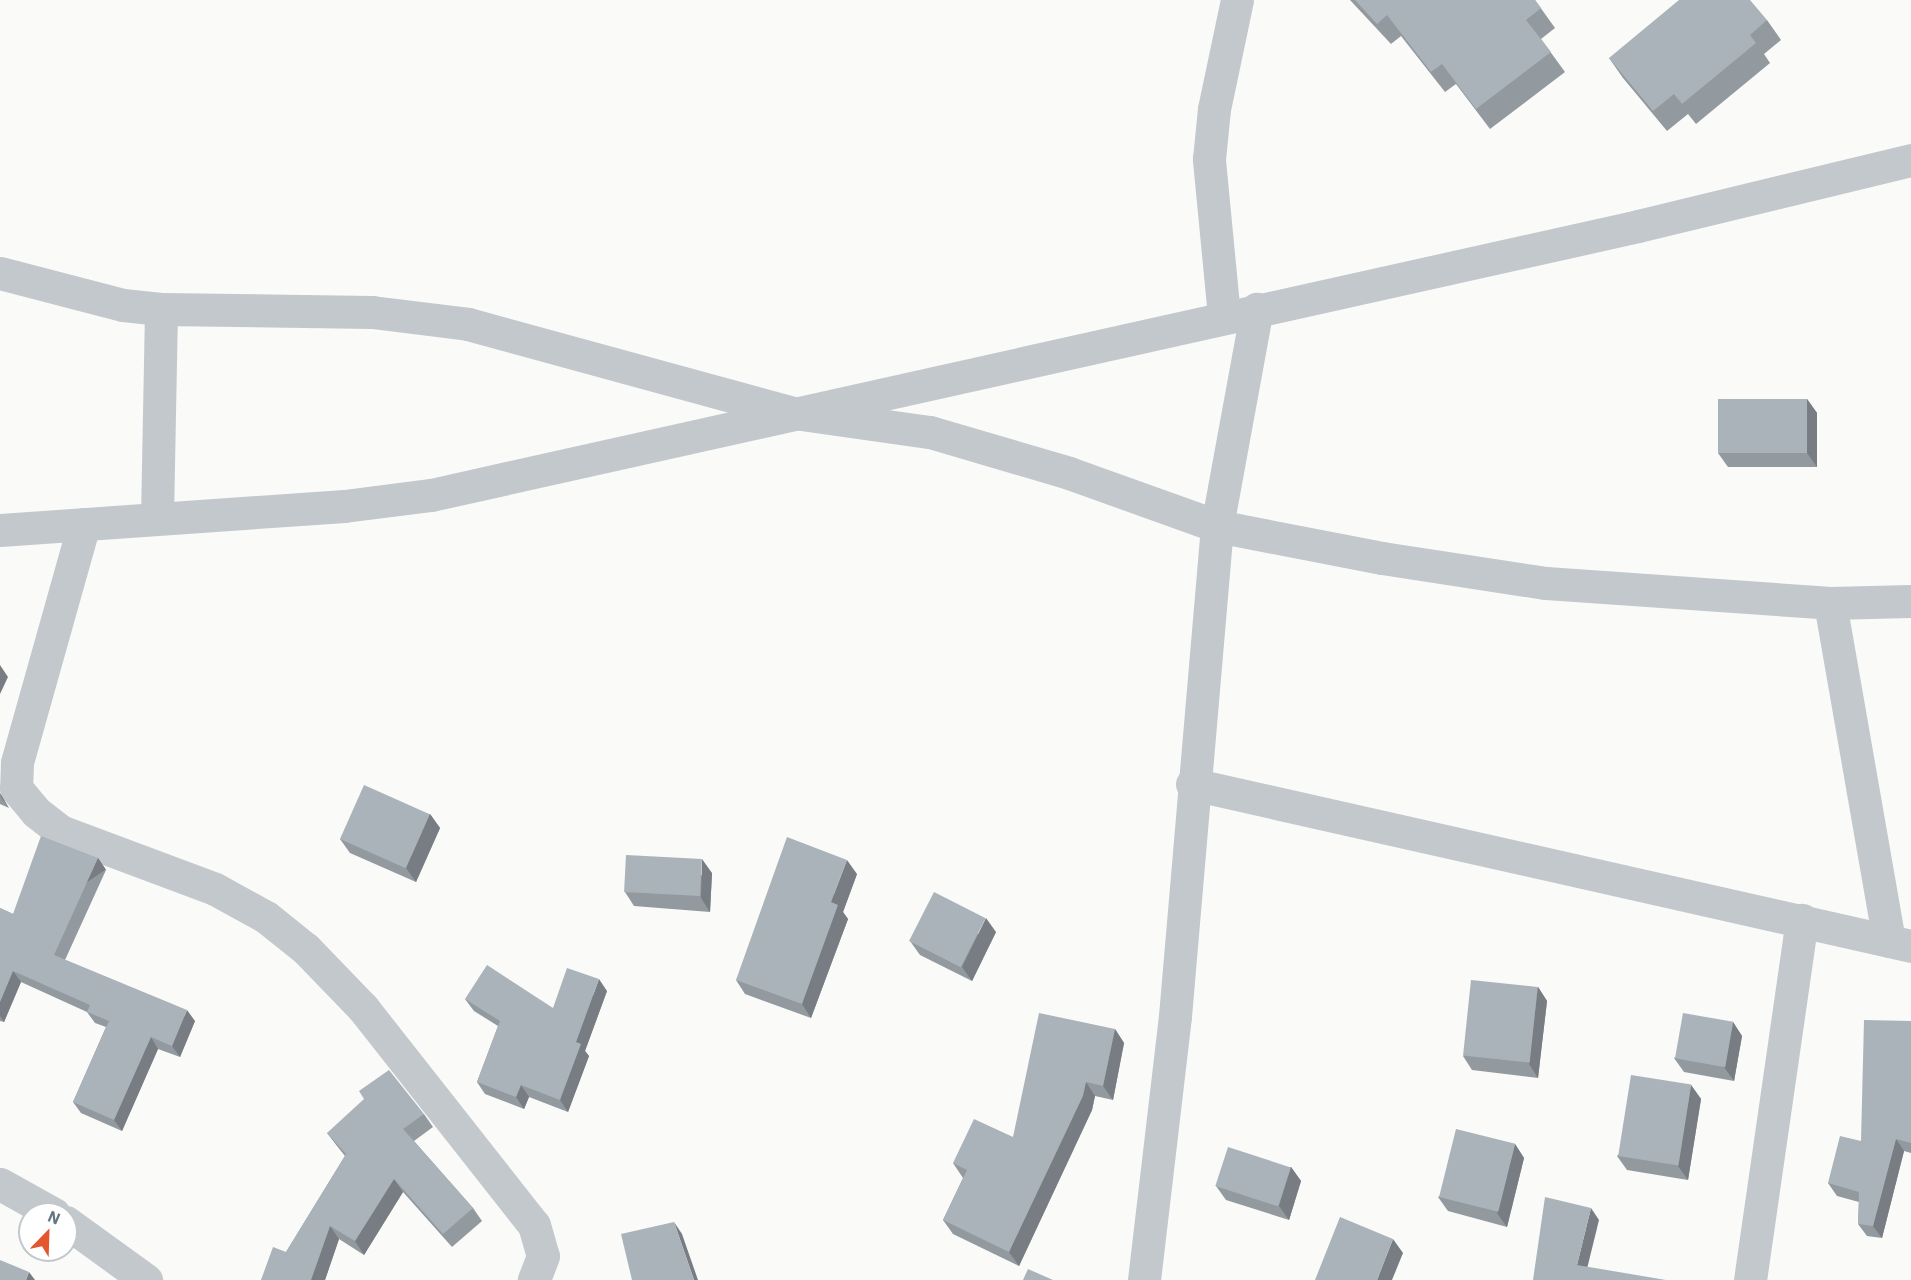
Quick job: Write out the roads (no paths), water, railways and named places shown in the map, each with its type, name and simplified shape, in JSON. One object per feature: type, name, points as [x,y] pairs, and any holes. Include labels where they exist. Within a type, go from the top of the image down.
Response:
[{"type":"street","points":[[1224,316],[1209,159],[1214,109],[1237,0]]},
{"type":"street","points":[[0,530],[344,506],[431,495],[1224,316],[1638,226],[1911,160]]},
{"type":"street","points":[[0,273],[123,305],[161,309],[372,312],[468,324],[794,413],[930,432],[1069,473],[1217,526],[1382,558],[1546,583],[1830,603],[1911,601]]},
{"type":"street","points":[[158,518],[161,309]]},
{"type":"street","points":[[1144,1280],[1175,1016],[1192,784],[1217,526],[1257,309]]},
{"type":"street","points":[[84,524],[17,763],[16,788],[36,812],[60,831],[215,889],[266,917],[306,949],[363,1008],[534,1225],[543,1256],[534,1280]]},
{"type":"street","points":[[1192,784],[1900,943],[1830,603]]},
{"type":"street","points":[[1750,1280],[1802,920]]},
{"type":"street","points":[[0,1184],[32,1202]]},
{"type":"street","points":[[78,1231],[146,1280]]}]
